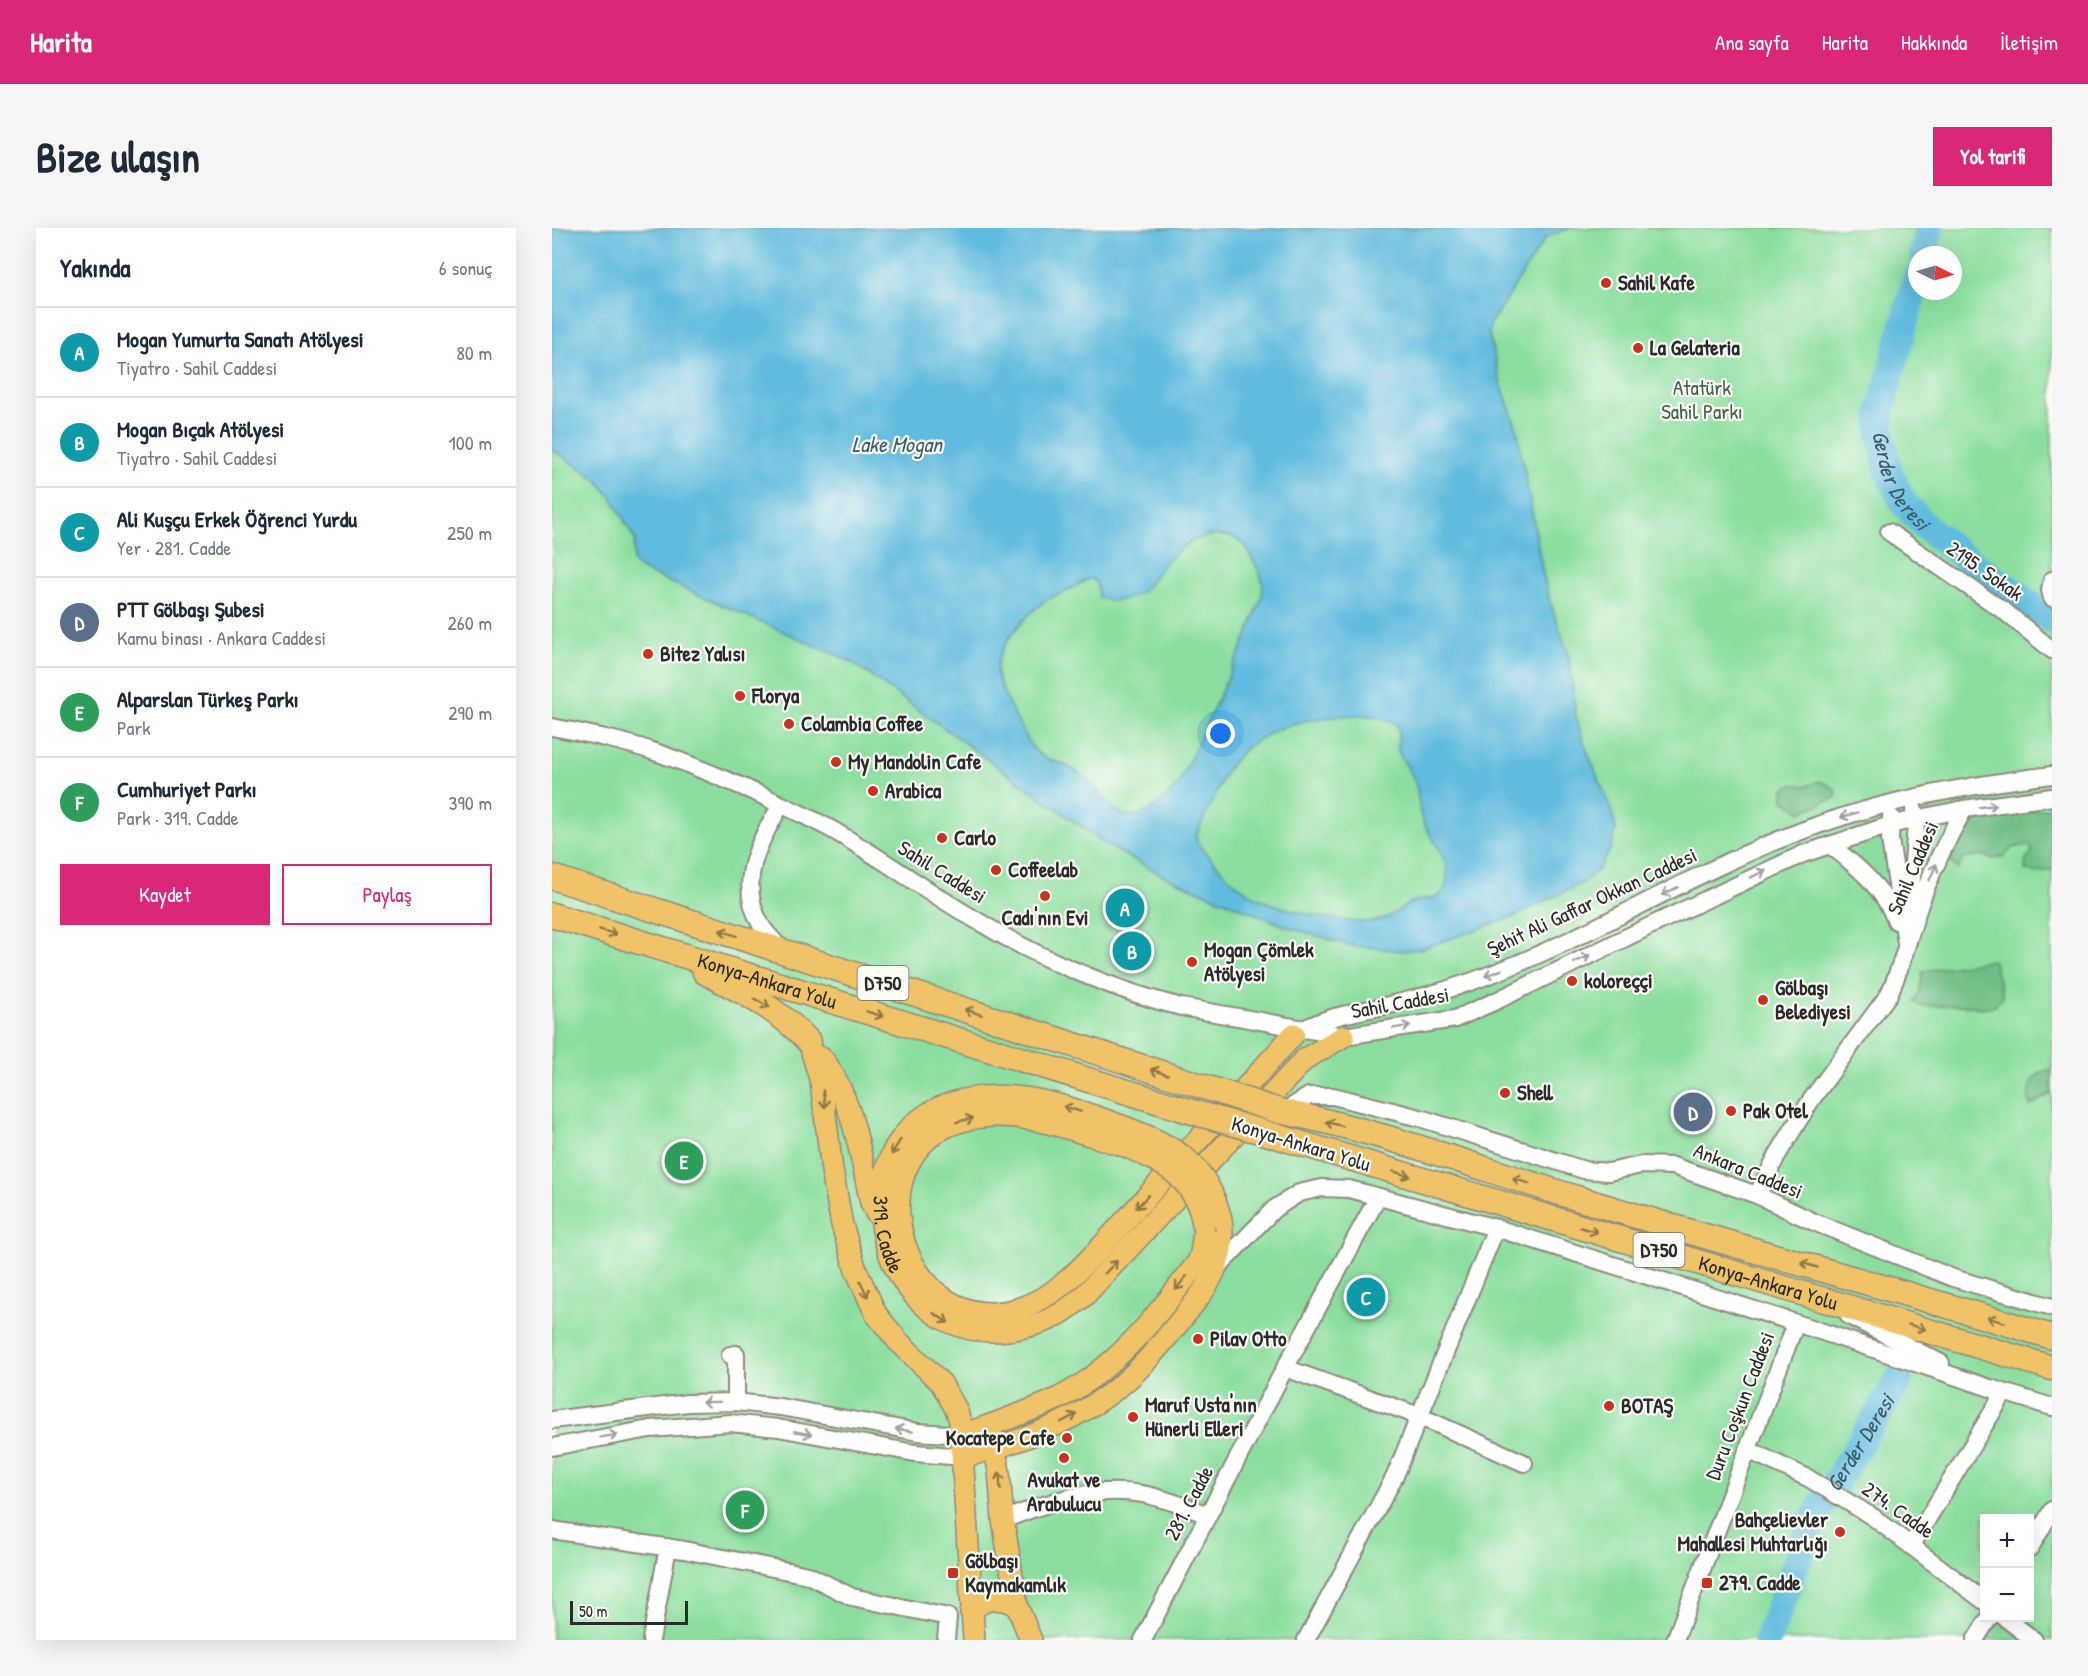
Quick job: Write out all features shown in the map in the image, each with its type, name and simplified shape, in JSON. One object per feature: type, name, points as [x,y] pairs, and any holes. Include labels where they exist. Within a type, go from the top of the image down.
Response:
[{"type":"highway","name":"D750","points":[[552,877],[1281,1111],[1359,1130],[1582,1200],[2052,1336]]},
{"type":"highway","name":"Konya-Ankara Yolu","points":[[552,915],[1196,1113],[2052,1368]]},
{"type":"highway","points":[[655,946],[767,1006],[794,1025],[809,1042]]},
{"type":"main road","name":"319. Cadde","points":[[962,1435],[1057,1398],[1082,1384],[1112,1362],[1136,1338],[1198,1262],[1212,1225],[1211,1190],[1192,1163],[1168,1145],[1035,1120],[1016,1117],[981,1117],[947,1125],[921,1144],[905,1171],[899,1201],[899,1224],[902,1240],[923,1279],[946,1299],[973,1311],[988,1313],[1032,1304],[1047,1296],[1075,1274],[1096,1252],[1299,1031]]},
{"type":"main road","name":"319. Cadde","points":[[1125,1136],[1063,1106],[1012,1097],[973,1098],[938,1108],[907,1131],[887,1164],[879,1203],[880,1220],[891,1260],[912,1292],[937,1317],[964,1329],[999,1331],[1033,1325],[1054,1317],[1084,1296],[1305,1059],[1344,1036]]},
{"type":"main road","points":[[809,1042],[834,1076],[845,1098],[871,1203],[880,1220]]},
{"type":"main road","points":[[809,1042],[821,1082],[832,1170],[842,1225],[856,1270],[876,1314],[886,1328],[931,1372],[956,1409],[962,1435],[971,1612],[968,1639]]},
{"type":"main road","name":"319. Cadde","points":[[963,1457],[995,1449],[1059,1424],[1121,1385],[1149,1357],[1198,1299],[1216,1269],[1222,1247],[1212,1225]]},
{"type":"main road","points":[[989,1425],[999,1471],[1003,1520],[1017,1606],[1028,1638]]},
{"type":"main road","points":[[971,1612],[981,1603],[998,1598],[1009,1600],[1017,1606]]},
{"type":"street","name":"2195. Sokak","points":[[1889,532],[2004,610],[2052,651]]},
{"type":"street","points":[[2052,580],[2050,590],[2052,598]]},
{"type":"street","name":"Sahil Caddesi","points":[[552,727],[615,740],[658,753],[781,805],[830,829],[977,921],[1052,960],[1154,1000],[1299,1031],[1344,1036],[1455,1019],[1765,871],[1830,845],[1856,866],[1883,894],[1906,947]]},
{"type":"street","name":"Şehit Ali Gaffar Okkan Caddesi","points":[[1299,1031],[1320,1020],[1415,998],[1494,973],[1548,951],[1672,889],[1817,825],[1913,798],[2052,775]]},
{"type":"street","points":[[1830,845],[1890,825],[1921,818],[1964,809],[2052,797]]},
{"type":"street","points":[[1906,947],[1890,839],[1891,816],[1897,807],[1913,798],[1914,811],[1921,818]]},
{"type":"street","points":[[781,805],[763,836],[751,865],[751,901],[761,926],[783,951]]},
{"type":"street","name":"Sahil Caddesi","points":[[1757,1195],[1811,1100],[1889,994],[1931,875],[1964,809]]},
{"type":"street","points":[[1906,947],[1921,818]]},
{"type":"street","name":"Ankara Caddesi","points":[[1281,1111],[1310,1096],[1333,1096],[1420,1118],[1584,1170],[1609,1172],[1641,1165],[1673,1166],[1757,1195],[1814,1222],[1953,1278],[2052,1307]]},
{"type":"street","name":"319. Cadde","points":[[1216,1269],[1274,1209],[1299,1192],[1322,1188],[1349,1189],[1378,1197]]},
{"type":"street","points":[[1378,1197],[1496,1228],[2052,1407]]},
{"type":"street","name":"281. Cadde","points":[[1143,1640],[1285,1368],[1378,1197]]},
{"type":"street","points":[[1305,1640],[1395,1476],[1496,1228]]},
{"type":"street","points":[[1811,1296],[1997,1391]]},
{"type":"street","name":"Duru Coşkun Caddesi","points":[[1675,1640],[1796,1323]]},
{"type":"street","points":[[730,1355],[736,1354],[736,1402]]},
{"type":"street","points":[[1285,1368],[1419,1416],[1524,1463]]},
{"type":"street","points":[[1911,1546],[1997,1391]]},
{"type":"street","name":"319. Cadde","points":[[552,1420],[688,1403],[736,1402],[780,1407],[918,1432],[962,1435]]},
{"type":"street","points":[[552,1420],[554,1447]]},
{"type":"street","name":"319. Cadde","points":[[554,1447],[650,1429],[730,1423],[778,1428],[915,1453],[963,1457]]},
{"type":"street","name":"274. Cadde","points":[[1748,1450],[1808,1478],[1873,1517],[1980,1598]]},
{"type":"street","points":[[1003,1520],[1041,1505],[1095,1492],[1140,1493],[1208,1515]]},
{"type":"street","points":[[2034,1541],[2052,1510]]},
{"type":"street","points":[[552,1530],[668,1547],[808,1575],[852,1597],[948,1617],[946,1640]]},
{"type":"street","points":[[651,1640],[668,1547]]},
{"type":"street","points":[[1975,1640],[1986,1622]]},
{"type":"street","points":[[2011,1622],[2034,1640]]},
{"type":"green space","name":"Atatürk Sahil Parkı","points":[[552,228],[2052,228],[2052,1640],[552,1640]]},
{"type":"green space","points":[[1819,781],[1833,787],[1837,794],[1835,798],[1801,812],[1784,800],[1784,790],[1788,787],[1806,786]]},
{"type":"green space","points":[[2052,808],[2052,870],[2034,873],[2025,870],[2026,860],[2033,851],[2028,845],[2013,848],[2004,856],[1993,859],[1982,855],[1963,859],[1958,869],[1950,862],[1963,832],[1978,820],[1998,814]]},
{"type":"green space","points":[[1993,960],[2003,996],[1994,1006],[1983,1008],[1965,1005],[1921,1006],[1914,1001],[1919,994],[1923,971]]},
{"type":"green space","points":[[2052,1069],[2052,1093],[2030,1106],[2029,1092],[2032,1082],[2039,1074]]},
{"type":"water","name":"Lake Mogan","points":[[552,228],[1571,228],[1546,237],[1490,324],[1489,334],[1500,381],[1517,429],[1543,574],[1569,656],[1576,717],[1585,746],[1613,814],[1616,829],[1611,848],[1598,870],[1580,884],[1513,917],[1424,948],[1404,951],[1347,945],[1285,926],[1166,877],[1110,847],[850,661],[640,569],[633,562],[635,540],[612,498],[596,479],[552,449]],"holes":[[[1205,536],[1233,537],[1244,544],[1259,571],[1263,584],[1262,596],[1247,636],[1178,785],[1161,802],[1147,811],[1133,816],[1125,815],[1115,810],[1091,783],[1077,772],[1038,754],[1025,735],[1002,689],[997,673],[1001,653],[1022,622],[1050,598],[1092,578],[1097,584],[1099,598],[1111,601],[1134,596],[1144,590],[1162,566],[1185,546]],[[1359,715],[1386,719],[1398,727],[1398,750],[1415,781],[1424,825],[1440,850],[1447,868],[1443,892],[1436,897],[1414,901],[1383,919],[1371,921],[1337,920],[1298,912],[1254,896],[1238,885],[1217,865],[1198,844],[1196,837],[1226,772],[1242,752],[1272,732],[1305,721]]]},
{"type":"waterway","name":"Gerder Deresi","points":[[1925,246],[1930,228]]},
{"type":"waterway","name":"Gerder Deresi","points":[[1911,300],[1880,418],[1881,436],[1889,473],[1903,502],[1926,527],[2052,620]]},
{"type":"waterway","name":"Gerder Deresi","points":[[1767,1640],[1813,1519],[1900,1378]]},
{"type":"place","name":"Sahil Kafe","points":[[1606,283]]},
{"type":"place","name":"La Gelateria","points":[[1638,348]]},
{"type":"place","name":"Bitez Yalısı","points":[[648,654]]},
{"type":"place","name":"Florya","points":[[740,696]]},
{"type":"place","name":"Colambia Coffee","points":[[789,724]]},
{"type":"place","name":"My Mandolin Cafe","points":[[836,762]]},
{"type":"place","name":"Arabica","points":[[873,791]]},
{"type":"place","name":"Carlo","points":[[942,838]]},
{"type":"place","name":"Coffeelab","points":[[996,870]]},
{"type":"place","name":"Cadı'nın Evi","points":[[1045,896]]},
{"type":"place","name":"Mogan Yumurta Sanatı Atölyesi","points":[[1125,908]]},
{"type":"place","name":"Mogan Bıçak Atölyesi","points":[[1132,951]]},
{"type":"place","name":"Mogan Çömlek Atölyesi","points":[[1192,962]]},
{"type":"place","name":"koloreççi","points":[[1572,981]]},
{"type":"place","name":"Gölbaşı Belediyesi","points":[[1763,1000]]},
{"type":"place","name":"Shell","points":[[1505,1093]]},
{"type":"place","name":"Pak Otel","points":[[1731,1111]]},
{"type":"place","name":"PTT Gölbaşı Şubesi","points":[[1693,1112]]},
{"type":"place","name":"Alparslan Türkeş Parkı","points":[[684,1161]]},
{"type":"place","name":"Ali Kuşçu Erkek Öğrenci Yurdu","points":[[1366,1297]]},
{"type":"place","name":"Pilav Otto","points":[[1198,1339]]},
{"type":"place","name":"BOTAŞ","points":[[1609,1406]]},
{"type":"place","name":"Maruf Usta'nın Hünerli Elleri","points":[[1133,1417]]},
{"type":"place","name":"Kocatepe Cafe","points":[[1067,1438]]},
{"type":"place","name":"Avukat ve Arabulucu","points":[[1064,1458]]},
{"type":"place","name":"Cumhuriyet Parkı","points":[[745,1510]]},
{"type":"place","name":"Bahçelievler Mahallesi Muhtarlığı","points":[[1840,1532]]},
{"type":"place","name":"Gölbaşı Kaymakamlık","points":[[953,1573]]},
{"type":"place","name":"279. Cadde","points":[[1707,1583]]}]
